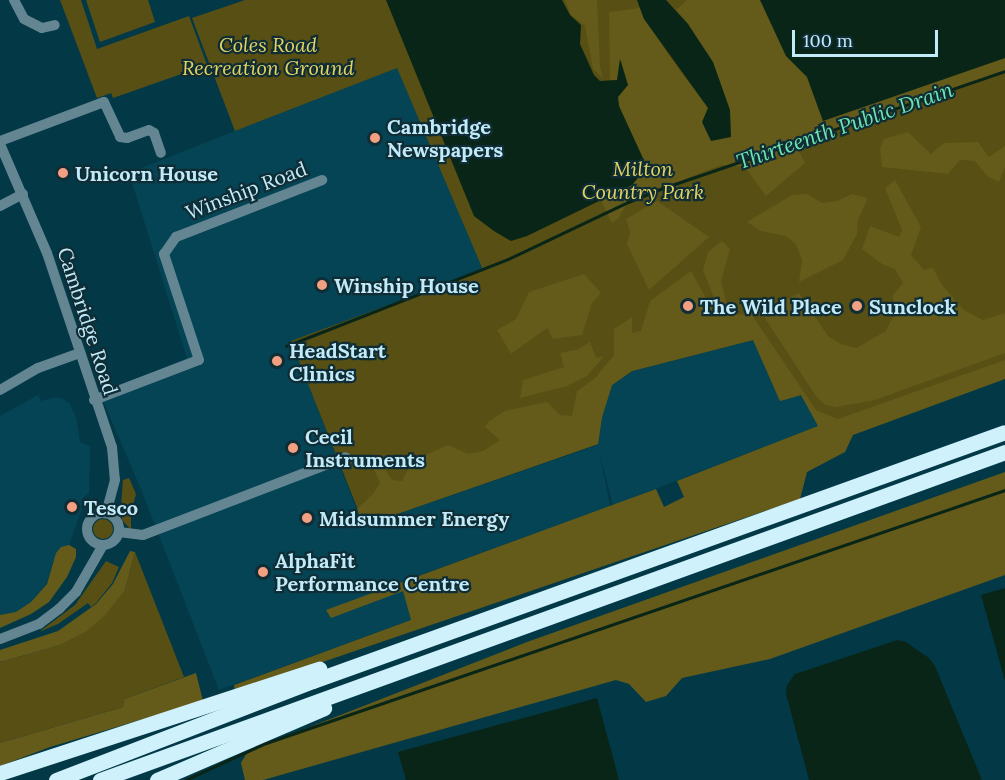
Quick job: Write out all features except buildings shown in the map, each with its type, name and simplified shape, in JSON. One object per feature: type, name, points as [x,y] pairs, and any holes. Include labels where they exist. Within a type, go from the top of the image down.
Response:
[{"type":"highway","points":[[56,780],[313,681],[1005,432]]},
{"type":"highway","points":[[100,780],[1005,452]]},
{"type":"highway","points":[[0,773],[373,652],[404,650]]},
{"type":"highway","points":[[157,780],[325,708],[356,686]]},
{"type":"street","points":[[14,0],[24,19],[42,28],[55,25]]},
{"type":"street","points":[[0,143],[104,102],[120,137],[127,138],[149,130],[154,133],[161,153]]},
{"type":"street","name":"Cambridge Road","points":[[0,143],[47,253],[94,400],[110,440],[115,462],[115,480],[106,513]]},
{"type":"street","name":"Winship Road","points":[[94,400],[199,360],[164,254],[176,237],[322,180]]},
{"type":"street","points":[[0,206],[23,194]]},
{"type":"street","points":[[0,390],[38,368],[80,352]]},
{"type":"street","points":[[119,532],[143,535],[346,457]]},
{"type":"street","points":[[106,513],[116,520],[119,532],[114,542],[103,545],[90,539],[88,525],[94,516],[106,513]]},
{"type":"street","points":[[0,639],[39,624],[59,609],[76,592],[103,545]]},
{"type":"shaded area","points":[[386,0],[562,0],[570,15],[581,25],[580,44],[594,75],[600,81],[617,80],[620,59],[628,85],[618,97],[619,106],[647,167],[632,185],[527,236],[511,241],[494,231],[474,216]]},
{"type":"shaded area","points":[[637,0],[666,0],[688,24],[713,62],[730,110],[731,137],[711,141],[702,122],[708,108],[644,19]]},
{"type":"shaded area","points":[[760,0],[1005,0],[1005,58],[823,121],[807,77],[786,56]]},
{"type":"shaded area","points":[[397,67],[483,270],[292,342],[363,526],[598,445],[602,417],[612,385],[632,371],[753,340],[780,400],[801,395],[819,426],[613,505],[599,450],[610,506],[401,582],[411,620],[219,690],[141,489],[100,394],[187,358],[129,173]]},
{"type":"shaded area","points":[[38,395],[41,401],[56,397],[69,403],[76,417],[80,442],[90,446],[89,493],[82,499],[81,511],[69,545],[61,547],[56,553],[47,582],[31,602],[16,612],[0,615],[0,416]]},
{"type":"shaded area","points":[[1005,588],[1005,681],[981,595]]},
{"type":"shaded area","points":[[897,640],[906,642],[929,658],[935,666],[982,780],[809,780],[786,694],[787,685],[795,674]]},
{"type":"shaded area","points":[[597,698],[619,780],[406,780],[398,752]]},
{"type":"green space","points":[[60,0],[81,0],[97,49],[189,16],[207,65],[113,98],[111,93],[97,98]]},
{"type":"green space","points":[[86,0],[148,0],[155,22],[100,42]]},
{"type":"green space","name":"Milton Country Park","points":[[245,0],[1005,0],[1005,374],[819,426],[801,395],[780,401],[753,340],[632,371],[612,385],[602,417],[598,444],[364,525],[291,341],[483,270],[397,68],[235,131],[192,18]]},
{"type":"green space","points":[[565,0],[597,0],[600,67],[603,78],[593,69],[585,26],[571,15]]},
{"type":"green space","points":[[687,0],[760,0],[786,56],[807,77],[823,121],[1005,58],[1005,70],[795,143],[805,163],[766,196],[745,167],[721,165],[628,201],[619,218],[612,223],[601,201],[632,185],[647,167],[619,106],[618,97],[628,85],[621,60],[617,80],[610,80],[609,12],[640,8],[644,19],[683,75],[731,137],[688,24],[676,10]]},
{"type":"green space","points":[[908,132],[931,154],[944,143],[978,142],[989,157],[1005,146],[1005,167],[999,182],[987,176],[975,161],[960,160],[948,174],[882,167],[880,149],[884,139]]},
{"type":"green space","points":[[895,180],[921,227],[911,255],[924,270],[933,268],[942,285],[964,310],[983,320],[1005,313],[1005,353],[875,400],[836,407],[825,405],[815,395],[761,312],[799,293],[828,336],[841,344],[856,348],[886,331],[894,315],[893,295],[903,283],[895,269],[882,264],[862,249],[870,226],[899,237],[902,230],[885,188]]},
{"type":"green space","points":[[807,194],[822,203],[837,201],[852,194],[868,198],[858,220],[857,234],[843,260],[799,282],[802,260],[796,244],[786,236],[761,231],[747,222],[792,195]]},
{"type":"green space","points":[[657,201],[709,237],[649,290],[627,244],[630,232],[626,219]]},
{"type":"green space","points":[[722,241],[730,249],[721,281],[727,305],[716,303],[703,270],[708,252]]},
{"type":"green space","points":[[691,271],[714,313],[752,315],[816,410],[838,419],[1005,360],[1005,379],[853,435],[845,452],[807,472],[800,499],[235,692],[234,685],[411,620],[403,591],[331,618],[326,610],[656,489],[664,507],[684,497],[677,481],[818,426],[801,395],[780,401],[753,340],[632,371],[612,385],[602,417],[598,444],[363,526],[357,509],[373,494],[380,483],[371,463],[380,462],[392,480],[402,481],[412,461],[448,445],[468,454],[483,451],[500,440],[485,427],[488,422],[505,411],[547,402],[560,415],[572,416],[577,391],[594,379],[614,355],[614,329],[632,317],[632,333],[641,331],[650,301]]},
{"type":"green space","points":[[584,274],[601,293],[592,303],[582,335],[553,339],[547,328],[511,354],[497,330],[516,319],[529,292]]},
{"type":"green space","points":[[590,342],[596,358],[604,356],[587,376],[567,386],[520,398],[523,380],[564,367],[560,353],[579,349]]},
{"type":"green space","points":[[1005,472],[1005,575],[770,659],[682,678],[666,696],[646,702],[629,684],[616,680],[263,780],[245,780],[241,763],[248,751],[527,642]]},
{"type":"green space","points":[[129,478],[136,494],[131,513],[131,530],[122,520],[121,507],[123,480]]},
{"type":"green space","points":[[103,519],[110,522],[113,529],[110,536],[103,539],[96,536],[93,529],[96,522]]},
{"type":"green space","points":[[69,545],[76,549],[76,557],[67,577],[49,602],[31,614],[0,628],[0,615],[16,612],[31,602],[47,584],[56,553],[61,547]]},
{"type":"green space","points":[[130,551],[135,552],[125,590],[105,615],[87,631],[57,646],[0,662],[0,650],[58,631],[96,604],[113,584]]},
{"type":"green space","points":[[135,552],[184,677],[124,699],[123,707],[0,743],[0,662],[57,646],[125,590]]},
{"type":"green space","points":[[106,561],[119,567],[112,583],[96,603],[91,607],[88,603],[58,624],[39,632],[75,605]]},
{"type":"green space","points":[[196,673],[203,701],[50,747],[0,766],[0,743],[123,707],[124,699]]},
{"type":"waterway","name":"Thirteenth Public Drain","points":[[286,346],[508,259],[628,202],[663,188],[1005,71]]},
{"type":"waterway","points":[[185,780],[266,743],[1005,490]]},
{"type":"place","name":"Cambridge Newspapers","points":[[375,138]]},
{"type":"place","name":"Unicorn House","points":[[63,173]]},
{"type":"place","name":"Winship House","points":[[322,285]]},
{"type":"place","name":"The Wild Place","points":[[688,306]]},
{"type":"place","name":"Sunclock","points":[[857,306]]},
{"type":"place","name":"HeadStart Clinics","points":[[277,361]]},
{"type":"place","name":"Cecil Instruments","points":[[293,448]]},
{"type":"place","name":"Tesco","points":[[72,507]]},
{"type":"place","name":"Midsummer Energy","points":[[307,518]]},
{"type":"place","name":"AlphaFit Performance Centre","points":[[263,572]]},
{"type":"park label","name":"Coles Road Recreation Ground","points":[[268,56]]}]
